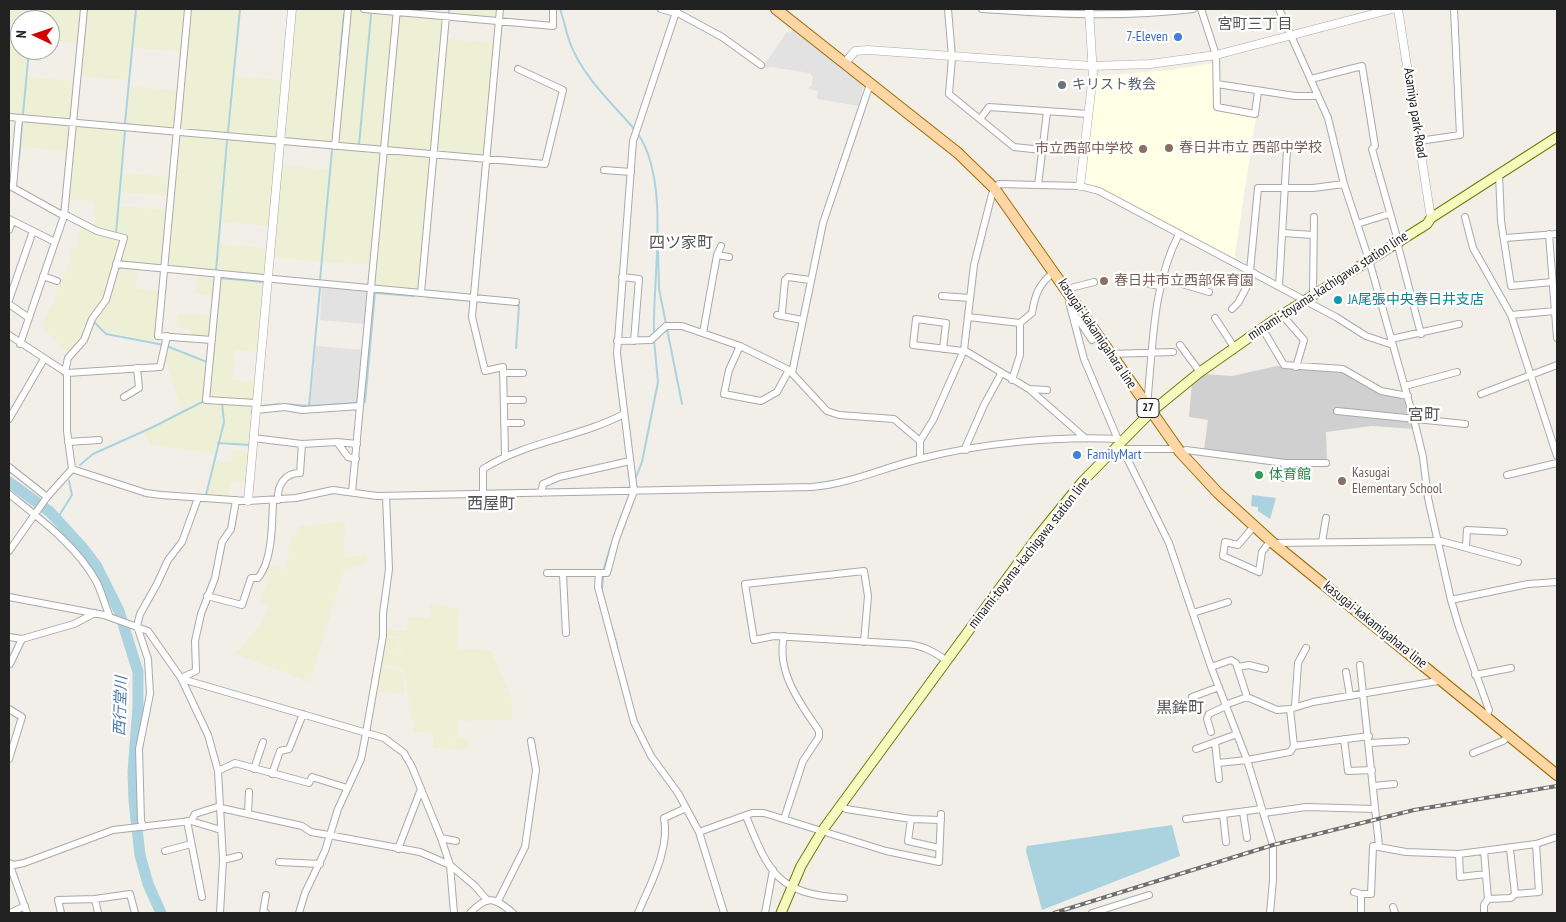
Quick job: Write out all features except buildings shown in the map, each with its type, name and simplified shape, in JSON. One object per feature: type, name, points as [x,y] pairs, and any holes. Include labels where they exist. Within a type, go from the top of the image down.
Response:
[{"type":"main road","name":"kasugai-kakamigahara line","points":[[776,9],[958,152],[994,188],[1067,289],[1071,302],[1105,344],[1110,354],[1179,450],[1218,493],[1272,542],[1444,680],[1557,774]]},
{"type":"main road","name":"minami-toyama-kachigawa station line","points":[[781,913],[791,887],[822,831],[1038,536],[1082,482],[1120,444],[1149,409],[1262,328],[1426,224],[1431,218],[1557,137]]},
{"type":"street","points":[[20,344],[64,215],[84,9]]},
{"type":"street","points":[[188,9],[158,336],[212,340]]},
{"type":"street","points":[[248,501],[292,9]]},
{"type":"street","points":[[335,146],[348,9]]},
{"type":"street","points":[[364,9],[397,10],[553,26],[553,9]]},
{"type":"street","points":[[500,9],[472,317],[485,371],[503,367],[505,455]]},
{"type":"street","points":[[661,9],[676,12],[722,37],[761,65]]},
{"type":"street","points":[[948,9],[952,57],[949,94],[1014,147],[1042,150]]},
{"type":"street","points":[[982,9],[1089,12],[1193,9]]},
{"type":"street","points":[[1201,9],[1216,54],[1217,106],[1255,114],[1258,91]]},
{"type":"street","points":[[1279,9],[1328,118],[1344,184],[1369,260],[1408,396],[1451,600],[1488,710],[1486,715]]},
{"type":"street","points":[[845,63],[855,52],[868,50],[1092,66],[1150,64],[1216,54],[1392,9]]},
{"type":"street","name":"Asamiya park-Road","points":[[1398,9],[1431,218]]},
{"type":"street","points":[[1419,141],[1460,136],[1454,9]]},
{"type":"street","points":[[352,492],[397,10]]},
{"type":"street","points":[[547,573],[563,575],[608,573],[631,491],[630,461],[617,341],[631,172],[634,141],[676,12]]},
{"type":"street","points":[[1080,186],[1092,66],[1089,12]]},
{"type":"street","points":[[421,293],[446,16]]},
{"type":"street","points":[[1311,79],[1362,66],[1375,146],[1372,150],[1421,334]]},
{"type":"street","points":[[9,117],[545,164],[563,90],[518,70]]},
{"type":"street","points":[[740,346],[729,370],[724,394],[761,401],[777,392],[791,372],[823,223],[870,84]]},
{"type":"street","points":[[1217,84],[1295,96],[1318,96]]},
{"type":"street","points":[[980,119],[989,107],[1088,114]]},
{"type":"street","points":[[1038,184],[1047,112]]},
{"type":"street","points":[[19,118],[11,186],[97,232],[124,238],[106,300],[92,320],[84,340],[68,358],[66,372],[68,442],[72,469]]},
{"type":"street","points":[[1280,286],[1287,150]]},
{"type":"street","points":[[604,170],[631,172]]},
{"type":"street","points":[[1499,174],[1500,221],[1505,238],[1511,286],[1552,282]]},
{"type":"street","points":[[920,459],[920,441],[933,420],[964,351],[974,265],[994,188],[999,184],[1080,186],[1100,192],[1280,286],[1366,336],[1392,342],[1459,324]]},
{"type":"street","points":[[1232,309],[1238,303],[1252,272],[1258,188],[1285,190],[1344,184]]},
{"type":"street","points":[[1357,224],[1389,214]]},
{"type":"street","points":[[1313,295],[1314,217]]},
{"type":"street","points":[[1465,217],[1473,248],[1511,315],[1557,456]]},
{"type":"street","points":[[9,230],[10,220],[55,242]]},
{"type":"street","points":[[9,300],[33,231]]},
{"type":"street","points":[[1283,233],[1313,235]]},
{"type":"street","points":[[1149,409],[1152,352],[1160,286],[1170,250],[1179,234]]},
{"type":"street","points":[[1550,234],[1554,270],[1552,282],[1557,338]]},
{"type":"street","points":[[1505,238],[1557,234]]},
{"type":"street","points":[[703,333],[717,255],[721,246]]},
{"type":"street","points":[[717,255],[729,257]]},
{"type":"street","points":[[116,264],[516,302]]},
{"type":"street","points":[[968,317],[1020,323],[1032,313],[1035,292],[1042,282],[1054,272]]},
{"type":"street","points":[[218,274],[206,400],[256,407],[285,407],[302,410],[360,406]]},
{"type":"street","points":[[43,276],[57,281]]},
{"type":"street","points":[[622,277],[639,279],[634,341]]},
{"type":"street","points":[[802,320],[780,313],[784,280],[788,277],[810,280]]},
{"type":"street","points":[[1162,278],[1208,292]]},
{"type":"street","points":[[1137,281],[1160,286]]},
{"type":"street","points":[[1067,289],[1094,282]]},
{"type":"street","points":[[942,296],[970,298]]},
{"type":"street","points":[[1071,302],[1092,340]]},
{"type":"street","points":[[1071,302],[1084,359],[1120,444],[1169,543],[1225,706],[1247,760],[1263,811],[1274,859],[1270,913]]},
{"type":"street","points":[[9,304],[29,318]]},
{"type":"street","points":[[1511,315],[1555,311]]},
{"type":"street","points":[[1282,315],[1304,340],[1296,367]]},
{"type":"street","points":[[1215,318],[1234,347]]},
{"type":"street","points":[[943,349],[946,323],[916,319],[913,345],[943,349],[964,351],[1030,389],[1085,438]]},
{"type":"street","points":[[1012,380],[1020,355],[1020,323]]},
{"type":"street","points":[[617,341],[651,340],[666,326],[673,324],[703,333],[740,346],[791,372],[827,411],[839,415],[894,419],[920,441]]},
{"type":"street","points":[[1262,328],[1284,365],[1343,368],[1381,391],[1408,396]]},
{"type":"street","points":[[9,336],[66,372],[160,366],[167,336]]},
{"type":"street","points":[[1180,345],[1200,372]]},
{"type":"street","points":[[1110,354],[1173,352]]},
{"type":"street","points":[[9,419],[12,408],[44,359]]},
{"type":"street","points":[[1480,394],[1557,366]]},
{"type":"street","points":[[124,397],[139,388],[137,368]]},
{"type":"street","points":[[1405,386],[1457,372]]},
{"type":"street","points":[[503,373],[523,374]]},
{"type":"street","points":[[966,450],[984,405],[1001,374]]},
{"type":"street","points":[[1030,389],[1047,390]]},
{"type":"street","points":[[504,400],[522,400]]},
{"type":"street","points":[[1338,411],[1465,424]]},
{"type":"street","points":[[483,494],[483,469],[505,455],[605,424],[624,414]]},
{"type":"street","points":[[504,423],[521,423]]},
{"type":"street","points":[[253,438],[302,444],[337,442],[357,444]]},
{"type":"street","points":[[72,469],[146,493],[248,501],[276,500],[332,490],[386,496],[830,485],[920,459],[966,450],[1054,438],[1085,438],[1120,444],[1186,450],[1285,463],[1326,463]]},
{"type":"street","points":[[68,442],[99,440]]},
{"type":"street","points":[[337,442],[348,457],[356,458]]},
{"type":"street","points":[[207,596],[242,605],[251,578],[258,578],[263,573],[272,536],[278,488],[291,473],[300,473],[302,444]]},
{"type":"street","points":[[541,493],[543,484],[559,477],[630,461]]},
{"type":"street","points":[[1284,478],[1285,463]]},
{"type":"street","points":[[1507,475],[1557,463]]},
{"type":"street","points":[[9,467],[46,498]]},
{"type":"street","points":[[9,551],[46,498],[72,469]]},
{"type":"street","points":[[9,494],[36,514],[84,562],[113,618]]},
{"type":"street","points":[[299,913],[305,893],[320,864],[347,788],[361,759],[383,636],[383,614],[390,569],[386,496]]},
{"type":"street","points":[[143,827],[141,821],[139,749],[150,694],[148,658],[136,626],[140,614],[168,560],[182,542],[198,498]]},
{"type":"street","points":[[181,678],[196,671],[195,642],[207,596],[215,578],[222,542],[231,528],[236,500]]},
{"type":"street","points":[[1322,542],[1326,518]]},
{"type":"street","points":[[1254,526],[1238,545],[1225,542],[1223,556],[1259,572],[1262,552],[1272,542],[1438,541],[1466,546],[1518,562]]},
{"type":"street","points":[[1466,546],[1467,530],[1504,532]]},
{"type":"street","points":[[864,642],[868,596],[864,571],[745,584],[754,640],[784,636],[864,642],[918,646],[932,651],[947,661]]},
{"type":"street","points":[[599,573],[600,600],[634,722],[651,756],[686,808],[699,832],[724,913]]},
{"type":"street","points":[[563,575],[566,633]]},
{"type":"street","points":[[1451,600],[1528,584],[1557,582]]},
{"type":"street","points":[[9,597],[95,613],[148,631],[181,678],[208,735],[218,771],[223,860],[220,913]]},
{"type":"street","points":[[1193,613],[1228,602]]},
{"type":"street","points":[[9,637],[22,638],[58,626],[74,624],[95,613]]},
{"type":"street","points":[[784,636],[783,658],[786,674],[796,698],[818,731],[819,737],[803,760],[784,819]]},
{"type":"street","points":[[10,664],[22,638]]},
{"type":"street","points":[[1218,763],[1290,752],[1294,746],[1293,708],[1298,663],[1306,648]]},
{"type":"street","points":[[1211,667],[1231,660],[1236,663],[1247,697]]},
{"type":"street","points":[[1238,667],[1249,665],[1265,669]]},
{"type":"street","points":[[1360,665],[1379,846]]},
{"type":"street","points":[[1475,675],[1511,668]]},
{"type":"street","points":[[1346,672],[1350,696]]},
{"type":"street","points":[[181,678],[384,738],[404,753],[421,789],[450,865],[454,913]]},
{"type":"street","points":[[1211,732],[1207,719],[1209,714],[1247,697],[1277,710],[1293,708],[1313,702],[1441,683],[1444,680]]},
{"type":"street","points":[[1192,697],[1219,687]]},
{"type":"street","points":[[9,709],[22,717],[9,756]]},
{"type":"street","points":[[272,774],[280,752],[289,749],[303,714]]},
{"type":"street","points":[[1196,749],[1237,734]]},
{"type":"street","points":[[1473,753],[1503,741],[1510,735]]},
{"type":"street","points":[[1294,746],[1344,740],[1406,741]]},
{"type":"street","points":[[1344,740],[1348,771],[1372,770]]},
{"type":"street","points":[[498,901],[525,847],[536,770],[531,741]]},
{"type":"street","points":[[254,769],[263,742]]},
{"type":"street","points":[[1215,742],[1219,779]]},
{"type":"street","points":[[218,771],[235,763],[309,782],[312,777],[347,788]]},
{"type":"street","points":[[1374,786],[1394,784]]},
{"type":"street","points":[[398,850],[421,789]]},
{"type":"street","points":[[248,814],[249,792]]},
{"type":"street","points":[[699,832],[757,812],[886,851],[938,862],[941,817],[911,818],[846,809],[842,805]]},
{"type":"street","points":[[202,896],[191,844],[189,821],[195,814],[220,807],[302,826],[311,832],[330,834],[398,850],[420,852],[450,865],[475,886],[487,900]]},
{"type":"street","points":[[1186,819],[1306,807],[1376,809]]},
{"type":"street","points":[[638,913],[657,868],[665,835],[664,818],[686,808]]},
{"type":"street","points":[[1244,812],[1247,838]]},
{"type":"street","points":[[1222,814],[1226,842]]},
{"type":"street","points":[[746,816],[764,862],[791,887],[812,894],[844,898]]},
{"type":"street","points":[[911,818],[908,841],[940,848]]},
{"type":"street","points":[[9,863],[14,865],[24,863],[113,830],[189,821],[221,830]]},
{"type":"street","points":[[441,838],[456,841]]},
{"type":"street","points":[[1361,913],[1358,893],[1371,894],[1373,846],[1406,852],[1459,854],[1536,844],[1557,838],[1557,845]]},
{"type":"street","points":[[165,851],[191,844]]},
{"type":"street","points":[[1488,899],[1511,898],[1515,894],[1539,892],[1536,844]]},
{"type":"street","points":[[1510,848],[1515,894]]},
{"type":"street","points":[[1484,851],[1488,899],[1484,904],[1484,913]]},
{"type":"street","points":[[1459,854],[1460,877],[1486,874]]},
{"type":"street","points":[[223,860],[239,856]]},
{"type":"street","points":[[278,862],[320,864]]},
{"type":"street","points":[[9,863],[26,910],[10,913]]},
{"type":"street","points":[[765,913],[773,870]]},
{"type":"street","points":[[61,913],[58,900],[95,899],[130,894],[135,913]]},
{"type":"street","points":[[266,895],[264,912],[266,913]]},
{"type":"street","points":[[1092,913],[1148,895]]},
{"type":"street","points":[[95,899],[98,913]]},
{"type":"street","points":[[470,913],[478,904],[487,900],[498,901],[513,913]]},
{"type":"shaded area","points":[[9,9],[32,9],[10,10],[10,60],[27,60],[22,115],[9,114]]},
{"type":"shaded area","points":[[82,9],[79,43],[60,41],[60,10],[33,10]]},
{"type":"shaded area","points":[[87,9],[135,9],[128,80],[80,76]]},
{"type":"shaded area","points":[[136,9],[185,9],[181,51],[133,48]]},
{"type":"shaded area","points":[[190,9],[239,9],[227,134],[180,130],[179,127]]},
{"type":"shaded area","points":[[296,9],[344,10],[331,143],[284,137]]},
{"type":"shaded area","points":[[349,9],[392,13],[395,18],[383,145],[379,148],[336,144]]},
{"type":"shaded area","points":[[450,9],[499,9],[498,16],[494,18],[450,14]]},
{"type":"shaded area","points":[[401,14],[446,18],[433,152],[389,148],[387,146],[399,16]]},
{"type":"shaded area","points":[[793,28],[861,81],[863,87],[859,106],[817,99],[818,91],[808,89],[812,85],[813,78],[810,73],[771,67],[761,69],[787,32],[790,33]]},
{"type":"shaded area","points":[[447,39],[496,43],[485,155],[482,157],[436,153]]},
{"type":"shaded area","name":"春日井市立 西部中学校","points":[[1213,63],[1215,65],[1215,108],[1256,116],[1234,261],[1095,185],[1093,187],[1085,185],[1083,181],[1097,76],[1171,70]]},
{"type":"shaded area","points":[[235,76],[284,80],[278,134],[275,138],[229,134]]},
{"type":"shaded area","points":[[26,77],[75,81],[73,116],[70,119],[23,115]]},
{"type":"shaded area","points":[[129,86],[178,91],[174,126],[172,128],[126,124]]},
{"type":"shaded area","points":[[23,120],[68,125],[71,127],[69,151],[20,147]]},
{"type":"shaded area","points":[[77,125],[124,129],[115,233],[94,228],[95,201],[69,200]]},
{"type":"shaded area","points":[[181,135],[227,139],[215,272],[169,268],[167,265]]},
{"type":"shaded area","points":[[229,139],[274,143],[278,147],[269,226],[221,222]]},
{"type":"shaded area","points":[[333,148],[379,153],[381,155],[372,265],[323,262]]},
{"type":"shaded area","points":[[388,153],[433,157],[421,291],[374,285],[386,155]]},
{"type":"shaded area","points":[[281,165],[329,170],[321,262],[273,257]]},
{"type":"shaded area","points":[[122,173],[170,177],[168,196],[120,192]]},
{"type":"shaded area","points":[[119,206],[167,210],[162,263],[159,266],[120,262],[127,237],[116,234]]},
{"type":"shaded area","points":[[81,224],[96,233],[121,241],[103,299],[83,338],[69,354],[41,326],[53,302],[58,285],[66,272],[72,247],[76,248]]},
{"type":"shaded area","points":[[219,244],[268,248],[266,272],[262,276],[217,272]]},
{"type":"shaded area","points":[[119,268],[137,270],[136,289],[159,291],[155,342],[107,333],[94,322],[108,301]]},
{"type":"shaded area","points":[[197,275],[214,278],[212,295],[195,294]]},
{"type":"shaded area","points":[[219,278],[264,284],[257,352],[235,350],[232,380],[255,382],[253,402],[208,398]]},
{"type":"shaded area","points":[[322,287],[367,291],[369,293],[366,324],[320,320]]},
{"type":"shaded area","points":[[178,313],[211,315],[209,338],[191,336],[191,329],[177,328]]},
{"type":"shaded area","points":[[316,346],[362,350],[357,402],[310,405]]},
{"type":"shaded area","points":[[168,347],[206,363],[203,399],[182,410],[165,359]]},
{"type":"shaded area","points":[[1277,366],[1339,370],[1371,387],[1406,397],[1414,429],[1372,426],[1326,432],[1327,461],[1285,461],[1204,450],[1208,420],[1189,417],[1192,382],[1203,374],[1232,376]]},
{"type":"shaded area","points":[[201,402],[221,404],[223,422],[214,454],[150,444],[144,433]]},
{"type":"shaded area","points":[[222,404],[252,407],[249,446],[218,443],[224,423]]},
{"type":"shaded area","points":[[233,450],[249,451],[246,483],[230,482],[229,497],[207,496],[213,461],[231,463]]},
{"type":"shaded area","points":[[345,522],[344,557],[367,555],[367,563],[344,570],[310,682],[235,654],[262,623],[269,605],[260,602],[269,576],[264,574],[266,565],[286,569],[291,536],[297,537],[299,526]]},
{"type":"shaded area","points":[[430,603],[458,609],[458,649],[491,650],[512,699],[512,720],[458,721],[459,737],[414,731],[398,637],[387,636],[387,630],[407,631],[408,617],[429,618]]},
{"type":"shaded area","points":[[386,637],[397,639],[403,668],[381,664]]},
{"type":"shaded area","points":[[381,667],[402,671],[405,694],[376,692]]},
{"type":"shaded area","points":[[433,734],[469,739],[468,750],[433,748]]},
{"type":"water","points":[[1252,495],[1276,498],[1270,519],[1258,511],[1258,507],[1251,506]]},
{"type":"water","points":[[1172,825],[1180,856],[1042,910],[1026,851],[1027,846]]},
{"type":"waterway","points":[[125,123],[136,9]]},
{"type":"waterway","points":[[228,132],[240,9]]},
{"type":"waterway","points":[[332,9],[342,9]]},
{"type":"waterway","points":[[560,9],[570,43],[582,67],[635,130]]},
{"type":"waterway","points":[[340,55],[344,14]]},
{"type":"waterway","points":[[359,145],[371,15]]},
{"type":"waterway","points":[[23,114],[28,60]]},
{"type":"waterway","points":[[19,159],[22,124]]},
{"type":"waterway","points":[[116,233],[125,131]]},
{"type":"waterway","points":[[638,134],[648,154],[654,178],[657,204],[658,232],[654,335]]},
{"type":"waterway","points":[[216,271],[227,141]]},
{"type":"waterway","points":[[320,280],[332,150]]},
{"type":"waterway","points":[[658,249],[659,289],[682,404]]},
{"type":"waterway","points":[[220,278],[263,282],[264,284]]},
{"type":"waterway","points":[[309,406],[320,288]]},
{"type":"waterway","points":[[365,402],[375,293],[414,296]]},
{"type":"waterway","points":[[428,297],[507,304]]},
{"type":"waterway","points":[[516,348],[519,306],[517,305]]},
{"type":"waterway","points":[[94,322],[106,334],[164,345]]},
{"type":"waterway","points":[[635,480],[642,462],[658,382],[654,340]]},
{"type":"waterway","points":[[169,347],[207,362]]},
{"type":"waterway","points":[[80,465],[93,454],[204,401]]},
{"type":"waterway","points":[[206,495],[224,422],[222,403]]},
{"type":"waterway","points":[[285,404],[309,406],[356,403]]},
{"type":"waterway","points":[[262,406],[280,404]]},
{"type":"waterway","points":[[252,413],[253,407]]},
{"type":"waterway","points":[[218,443],[250,445]]},
{"type":"waterway","points":[[57,519],[72,495],[69,481]]},
{"type":"waterway","name":"西行堂川","points":[[9,482],[50,512],[83,548],[96,565],[119,611],[138,672],[138,707],[133,772],[140,855],[148,884],[161,913]]},
{"type":"waterway","points":[[602,589],[604,568],[611,545]]},
{"type":"waterway","points":[[612,628],[617,645]]},
{"type":"railway","points":[[1054,913],[1273,845],[1414,810],[1557,786]]},
{"type":"place","name":"7-Eleven","points":[[1178,37]]},
{"type":"place","name":"キリスト教会","points":[[1062,85]]},
{"type":"place","name":"春日井市立 西部中学校","points":[[1169,148]]},
{"type":"place","name":"市立西部中学校","points":[[1143,149]]},
{"type":"place","name":"春日井市立西部保育園","points":[[1104,281]]},
{"type":"place","name":"JA尾張中央春日井支店","points":[[1338,300]]},
{"type":"place","name":"FamilyMart","points":[[1077,455]]},
{"type":"place","name":"体育館","points":[[1259,475]]},
{"type":"place","name":"Kasugai Elementary School","points":[[1342,481]]},
{"type":"district","name":"宮町三丁目","points":[[1255,25]]},
{"type":"district","name":"四ツ家町","points":[[681,243]]},
{"type":"district","name":"宮町","points":[[1424,415]]},
{"type":"district","name":"西屋町","points":[[491,504]]},
{"type":"district","name":"黒鉾町","points":[[1180,708]]}]
